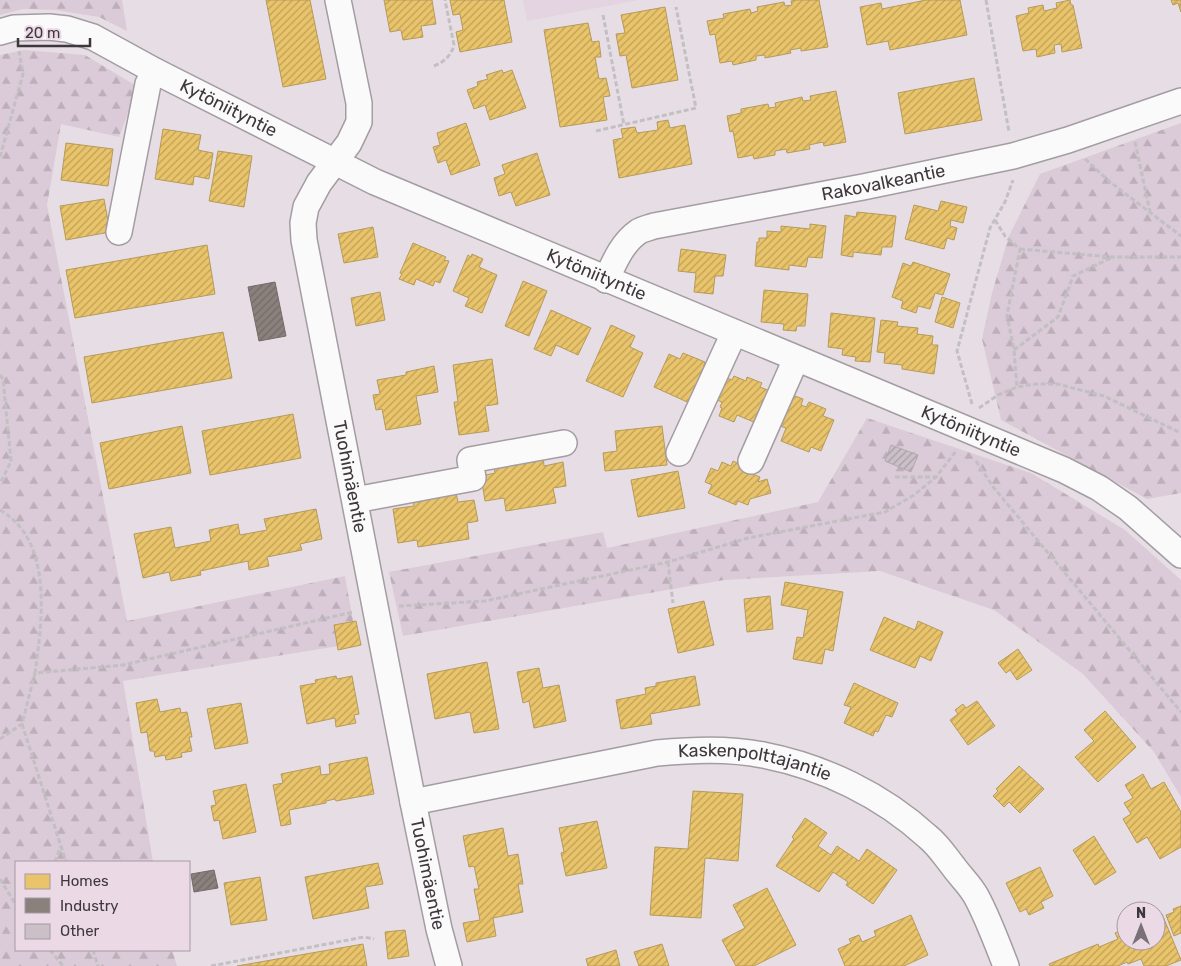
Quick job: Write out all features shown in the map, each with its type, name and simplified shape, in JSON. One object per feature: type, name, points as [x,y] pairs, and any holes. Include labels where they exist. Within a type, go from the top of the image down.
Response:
[{"type":"street","name":"Tuohimäentie","points":[[338,0],[359,103],[359,122],[349,143],[319,183],[306,207],[303,223],[304,240],[355,500],[384,607],[413,802],[439,929],[449,966]]},
{"type":"street","name":"Kytöniityntie","points":[[7,30],[49,27],[67,29],[93,37],[155,71],[375,182],[796,359],[970,420],[1098,488],[1128,508],[1181,555]]},
{"type":"street","points":[[119,232],[148,84],[155,71]]},
{"type":"street","name":"Rakovalkeantie","points":[[606,280],[616,258],[627,242],[639,231],[654,226],[863,187],[1011,145],[1068,140],[1181,101]]},
{"type":"street","points":[[680,453],[734,333]]},
{"type":"street","points":[[751,462],[796,359]]},
{"type":"street","points":[[355,500],[473,478],[470,460],[564,443]]},
{"type":"street","name":"Kaskenpolttajantie","points":[[413,802],[657,753],[690,750],[724,751],[762,755],[804,766],[843,780],[874,797],[930,838],[975,895],[1006,966]]},
{"type":"path","points":[[434,66],[447,58],[454,45],[445,0]]},
{"type":"path","points":[[970,420],[957,351],[990,228],[1012,185],[1015,174],[986,0]]},
{"type":"path","points":[[596,131],[696,108],[676,7]]},
{"type":"path","points":[[603,15],[624,125]]},
{"type":"path","points":[[0,157],[23,74],[7,30]]},
{"type":"path","points":[[1133,134],[1150,213]]},
{"type":"path","points":[[1079,153],[1110,182],[1181,236]]},
{"type":"path","points":[[994,220],[1004,236],[1020,248],[1111,257],[1181,257]]},
{"type":"path","points":[[1017,387],[1014,350],[1007,315],[1020,248]]},
{"type":"path","points":[[1014,350],[1058,317],[1073,276],[1111,257]]},
{"type":"path","points":[[0,375],[3,379],[12,461],[0,484]]},
{"type":"path","points":[[35,673],[123,665],[384,607],[485,601],[668,562],[748,538],[885,512],[914,495],[936,477],[961,445],[970,420],[998,395],[1017,387],[1036,384],[1057,384],[1104,396],[1181,433]]},
{"type":"path","points":[[975,456],[994,488],[1181,712]]},
{"type":"path","points":[[895,477],[936,477]]},
{"type":"path","points":[[0,510],[21,528],[38,565],[41,586],[42,626],[35,673],[22,724],[66,861]]},
{"type":"path","points":[[668,562],[674,603]]},
{"type":"path","points":[[0,739],[22,724]]},
{"type":"path","points":[[55,861],[61,845]]},
{"type":"path","points":[[0,879],[15,902]]},
{"type":"path","points":[[211,966],[364,937],[374,939]]},
{"type":"path","points":[[51,951],[63,966]]},
{"type":"path","points":[[93,951],[98,966]]},
{"type":"shaded area","points":[[523,0],[639,0],[527,21]]},
{"type":"green space","points":[[0,0],[122,0],[127,31],[99,17],[56,10],[23,9],[0,15]]},
{"type":"green space","points":[[24,50],[85,55],[138,87],[119,137],[61,124],[47,205],[127,621],[345,576],[357,643],[123,681],[153,861],[15,861],[15,951],[172,951],[177,966],[0,966],[0,55]]},
{"type":"green space","points":[[1181,123],[1181,493],[1147,499],[1001,420],[982,339],[992,293],[1009,236],[1040,174]]},
{"type":"green space","points":[[867,418],[1031,473],[1125,530],[1181,580],[1181,797],[1154,752],[1083,674],[994,610],[880,571],[724,580],[403,636],[389,572],[603,532],[607,548],[818,502]]},
{"type":"building: Homes","points":[[266,0],[310,0],[326,79],[283,87]]},
{"type":"building: Homes","points":[[384,0],[432,0],[436,24],[421,26],[423,37],[403,40],[401,30],[390,32]]},
{"type":"building: Homes","points":[[450,0],[504,0],[512,42],[460,52],[456,32],[463,30],[460,14],[453,15]]},
{"type":"building: Homes","points":[[819,0],[828,47],[801,51],[801,48],[790,50],[791,53],[765,58],[765,55],[756,56],[756,60],[733,65],[732,61],[720,63],[715,34],[710,35],[707,21],[724,18],[723,14],[750,9],[751,13],[758,11],[757,7],[784,2],[785,6],[792,5],[791,1]]},
{"type":"building: Homes","points":[[926,0],[960,0],[967,35],[890,50],[888,41],[867,45],[860,7],[881,3],[882,9]]},
{"type":"building: Homes","points":[[1070,0],[1071,5],[1073,5],[1082,48],[1062,52],[1061,44],[1054,45],[1055,53],[1037,57],[1036,49],[1023,51],[1016,16],[1029,13],[1028,8],[1043,5],[1044,11],[1057,8],[1056,3]]},
{"type":"building: Homes","points":[[1171,0],[1181,0],[1181,12],[1178,3],[1173,5]]},
{"type":"building: Homes","points":[[665,7],[678,80],[632,88],[626,55],[620,56],[616,34],[625,33],[621,15]]},
{"type":"building: Homes","points":[[588,23],[592,42],[599,41],[601,57],[595,57],[599,79],[606,78],[610,96],[603,97],[607,120],[560,127],[544,30]]},
{"type":"building: Homes","points":[[502,70],[503,73],[512,70],[526,108],[490,120],[485,105],[474,109],[467,90],[478,86],[477,82],[488,79],[486,75]]},
{"type":"building: Homes","points":[[974,78],[982,120],[905,134],[898,93]]},
{"type":"building: Homes","points":[[836,91],[846,142],[824,146],[823,142],[809,145],[810,149],[787,153],[786,149],[775,151],[775,155],[754,159],[753,155],[738,158],[733,131],[730,132],[727,116],[741,113],[741,109],[768,104],[769,108],[776,107],[775,103],[802,97],[803,101],[811,100],[810,96]]},
{"type":"building: Homes","points":[[668,120],[670,128],[685,125],[692,164],[619,178],[613,140],[623,138],[621,129],[635,127],[637,133],[658,130],[657,122]]},
{"type":"building: Homes","points":[[466,123],[480,165],[451,175],[446,160],[438,163],[433,147],[440,145],[437,133]]},
{"type":"building: Homes","points":[[163,129],[201,135],[198,150],[213,153],[209,179],[194,176],[193,185],[155,179]]},
{"type":"building: Homes","points":[[66,143],[113,149],[108,186],[61,180]]},
{"type":"building: Homes","points":[[218,151],[252,156],[244,207],[209,201]]},
{"type":"building: Homes","points":[[537,153],[550,195],[516,206],[511,192],[499,196],[494,178],[505,174],[502,165]]},
{"type":"building: Homes","points":[[104,199],[110,232],[66,240],[60,206]]},
{"type":"building: Homes","points":[[941,201],[967,207],[963,223],[951,220],[950,226],[957,228],[954,240],[947,238],[944,249],[905,239],[914,205],[938,211]]},
{"type":"building: Homes","points":[[857,212],[896,216],[892,247],[882,247],[881,255],[853,252],[853,257],[841,255],[845,215],[856,217]]},
{"type":"building: Homes","points":[[810,224],[826,226],[822,258],[808,257],[806,267],[789,265],[789,270],[755,266],[757,242],[759,242],[759,238],[767,238],[767,231],[781,232],[781,226],[810,229]]},
{"type":"building: Homes","points":[[373,227],[378,257],[344,263],[338,234]]},
{"type":"building: Homes","points":[[413,243],[446,257],[444,260],[449,261],[440,283],[435,281],[433,286],[416,279],[414,285],[399,279]]},
{"type":"building: Homes","points":[[207,245],[215,294],[75,318],[66,270]]},
{"type":"building: Homes","points":[[681,249],[726,255],[723,276],[715,276],[713,294],[694,292],[696,273],[678,271]]},
{"type":"building: Homes","points":[[472,254],[483,259],[479,267],[497,275],[482,313],[465,306],[469,298],[453,291],[468,255],[471,257]]},
{"type":"building: Homes","points":[[913,262],[950,274],[943,295],[935,293],[930,309],[918,306],[916,313],[901,308],[903,301],[892,297],[903,263],[911,266]]},
{"type":"building: Homes","points":[[523,281],[547,291],[529,336],[505,326]]},
{"type":"building: Homes","points":[[764,290],[808,294],[805,326],[797,326],[796,331],[783,330],[784,324],[761,322]]},
{"type":"building: Homes","points":[[380,292],[385,320],[356,326],[351,298]]},
{"type":"building: Homes","points":[[942,297],[960,303],[953,328],[935,322]]},
{"type":"building: Homes","points":[[551,310],[591,328],[578,355],[556,345],[551,356],[534,349]]},
{"type":"building: Homes","points":[[831,313],[875,318],[870,362],[855,361],[856,357],[842,355],[843,349],[828,347]]},
{"type":"building: Homes","points":[[881,320],[898,322],[897,326],[918,328],[917,334],[933,336],[932,345],[938,345],[934,374],[902,369],[902,365],[884,363],[885,353],[877,352]]},
{"type":"building: Homes","points":[[611,325],[635,336],[630,347],[643,353],[623,397],[586,381]]},
{"type":"building: Homes","points":[[223,332],[232,378],[92,403],[84,357]]},
{"type":"building: Homes","points":[[683,353],[705,362],[703,369],[709,372],[694,405],[654,387],[669,354],[680,359]]},
{"type":"building: Homes","points":[[492,359],[498,404],[485,406],[489,431],[459,435],[454,402],[458,402],[453,365]]},
{"type":"building: Homes","points":[[434,366],[438,392],[416,396],[421,424],[386,430],[382,409],[376,410],[373,395],[380,394],[377,380],[406,375],[406,372]]},
{"type":"building: Homes","points":[[722,376],[732,380],[734,376],[746,381],[747,377],[762,383],[760,387],[770,391],[756,423],[737,415],[734,422],[719,416],[722,402],[712,398]]},
{"type":"building: Homes","points":[[787,393],[803,399],[801,405],[806,407],[809,402],[826,409],[823,416],[834,420],[821,451],[811,447],[809,452],[781,441],[786,428],[775,424]]},
{"type":"building: Homes","points":[[293,414],[301,458],[210,475],[202,431]]},
{"type":"building: Homes","points":[[182,426],[191,473],[109,489],[100,443]]},
{"type":"building: Homes","points":[[662,426],[667,465],[605,471],[603,453],[617,451],[615,431]]},
{"type":"building: Homes","points":[[543,455],[544,466],[563,462],[566,486],[553,488],[556,503],[506,511],[504,498],[485,501],[481,476],[495,473],[493,463]]},
{"type":"building: Homes","points":[[733,461],[752,470],[750,473],[760,477],[758,482],[767,479],[771,493],[750,499],[748,505],[738,501],[736,505],[708,493],[712,485],[705,482],[711,468],[718,471],[722,462],[731,466]]},
{"type":"building: Homes","points":[[678,471],[685,508],[638,517],[631,480]]},
{"type":"building: Homes","points":[[456,493],[458,502],[474,500],[478,521],[467,523],[469,539],[418,547],[417,540],[398,543],[393,509],[414,506],[413,499]]},
{"type":"building: Homes","points":[[316,509],[322,539],[300,544],[302,550],[267,557],[269,566],[249,570],[248,561],[200,571],[201,575],[171,581],[169,572],[143,578],[134,534],[171,527],[175,548],[211,541],[209,530],[238,524],[240,535],[267,530],[264,519]]},
{"type":"building: Homes","points":[[785,582],[843,592],[833,651],[825,649],[822,664],[793,659],[797,637],[803,638],[808,610],[781,605]]},
{"type":"building: Homes","points":[[770,596],[773,629],[747,632],[744,599]]},
{"type":"building: Homes","points":[[704,601],[714,645],[678,653],[668,609]]},
{"type":"building: Homes","points":[[884,617],[915,630],[918,621],[943,632],[931,661],[920,656],[915,668],[870,650]]},
{"type":"building: Homes","points":[[356,621],[361,645],[338,650],[334,625]]},
{"type":"building: Homes","points":[[1018,649],[1032,670],[1017,680],[1010,670],[1006,673],[998,663]]},
{"type":"building: Homes","points":[[487,662],[499,729],[474,733],[470,712],[435,719],[427,674]]},
{"type":"building: Homes","points":[[539,668],[543,688],[559,685],[566,721],[534,728],[529,701],[523,703],[517,672]]},
{"type":"building: Homes","points":[[336,676],[337,679],[352,676],[359,714],[354,715],[356,723],[336,727],[335,718],[307,724],[300,686],[316,683],[315,680]]},
{"type":"building: Homes","points":[[695,676],[700,705],[650,714],[652,724],[621,729],[616,700],[646,694],[645,688],[656,686],[656,683]]},
{"type":"building: Homes","points":[[854,683],[898,703],[892,717],[886,715],[878,732],[875,731],[873,736],[844,723],[851,707],[844,705]]},
{"type":"building: Homes","points":[[157,699],[160,712],[180,708],[181,713],[187,712],[192,737],[189,737],[192,751],[181,753],[182,757],[166,760],[165,755],[155,757],[154,751],[150,751],[147,732],[141,733],[136,703]]},
{"type":"building: Homes","points":[[977,701],[995,726],[968,745],[950,720],[958,714],[955,710],[963,704],[966,708]]},
{"type":"building: Homes","points":[[241,703],[248,743],[215,749],[207,709]]},
{"type":"building: Homes","points":[[1105,711],[1136,747],[1098,782],[1075,757],[1094,741],[1084,730]]},
{"type":"building: Homes","points":[[367,757],[374,794],[336,801],[335,799],[326,801],[326,803],[289,810],[291,824],[281,826],[273,785],[283,783],[281,774],[320,766],[321,775],[330,774],[329,764]]},
{"type":"building: Homes","points":[[1019,766],[1044,789],[1020,813],[1009,802],[1004,807],[993,796],[998,791],[996,789]]},
{"type":"building: Homes","points":[[1143,774],[1151,789],[1164,782],[1181,812],[1181,847],[1160,859],[1147,837],[1137,843],[1123,819],[1131,814],[1124,803],[1133,798],[1125,785]]},
{"type":"building: Homes","points":[[246,784],[256,832],[223,839],[219,820],[214,821],[211,806],[216,805],[213,791]]},
{"type":"building: Homes","points":[[693,791],[743,794],[738,861],[705,858],[701,918],[650,915],[655,847],[688,849]]},
{"type":"building: Homes","points":[[805,818],[827,833],[818,846],[831,855],[837,846],[859,861],[867,849],[897,870],[873,904],[846,885],[848,882],[833,872],[819,892],[776,866]]},
{"type":"building: Homes","points":[[597,821],[607,868],[566,876],[561,853],[564,852],[559,828]]},
{"type":"building: Homes","points":[[503,828],[508,856],[518,854],[523,884],[518,884],[523,912],[493,918],[496,936],[467,942],[463,923],[480,920],[474,889],[479,889],[474,866],[469,867],[463,836]]},
{"type":"building: Homes","points":[[1094,836],[1116,872],[1095,885],[1073,850]]},
{"type":"building: Homes","points":[[378,863],[383,884],[365,887],[369,908],[313,919],[305,877]]},
{"type":"building: Homes","points":[[1040,867],[1053,896],[1041,902],[1044,908],[1029,915],[1026,909],[1020,912],[1006,883]]},
{"type":"building: Homes","points":[[260,877],[267,920],[231,925],[224,883]]},
{"type":"building: Homes","points":[[767,888],[796,945],[754,966],[736,966],[722,940],[745,928],[733,905]]},
{"type":"building: Homes","points":[[1181,906],[1181,933],[1174,936],[1166,915],[1174,912],[1173,909]]},
{"type":"building: Homes","points":[[911,915],[928,955],[904,966],[845,966],[838,949],[851,943],[849,939],[859,935],[862,942],[876,936],[874,931]]},
{"type":"building: Homes","points":[[1166,924],[1181,960],[1166,966],[1144,966],[1141,959],[1118,966],[1050,966],[1049,964],[1098,944],[1099,947],[1116,940],[1116,951],[1166,951]]},
{"type":"building: Homes","points":[[405,930],[409,956],[388,959],[385,932]]},
{"type":"building: Homes","points":[[363,944],[367,966],[237,966]]},
{"type":"building: Homes","points":[[662,944],[669,966],[639,966],[634,952]]},
{"type":"building: Homes","points":[[616,950],[620,966],[588,966],[586,959]]},
{"type":"building: Industry","points":[[275,282],[286,336],[259,341],[248,287]]},
{"type":"building: Industry","points":[[214,870],[218,888],[194,892],[191,874]]},
{"type":"building: Other","points":[[891,445],[918,455],[911,472],[885,461]]}]
